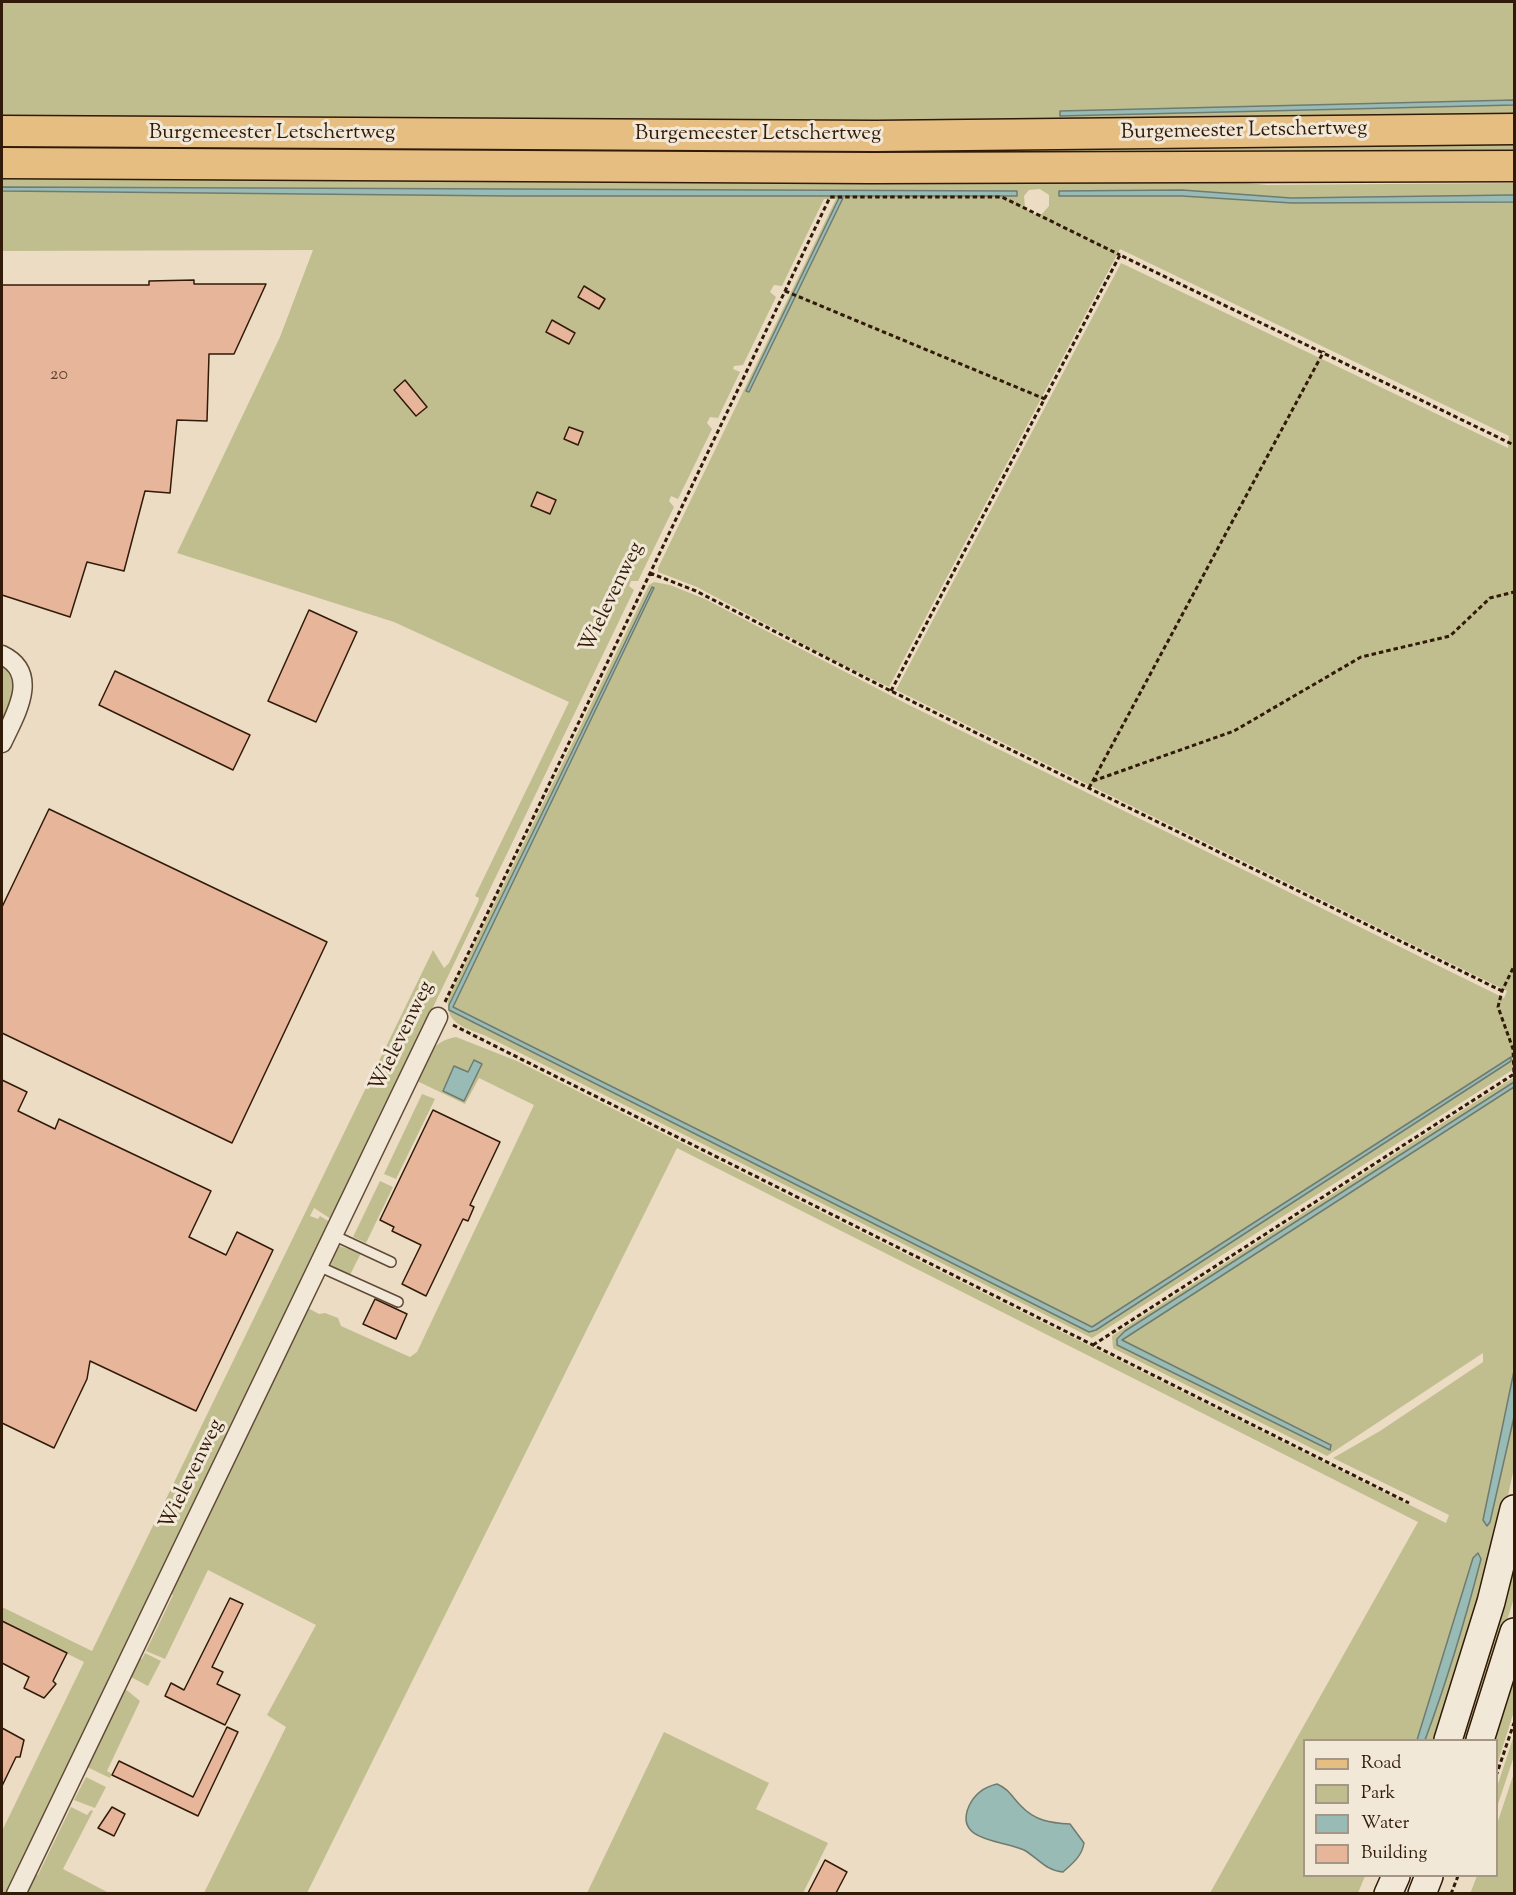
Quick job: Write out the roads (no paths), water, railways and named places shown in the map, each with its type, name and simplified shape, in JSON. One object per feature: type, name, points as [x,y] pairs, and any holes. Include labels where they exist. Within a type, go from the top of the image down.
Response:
[{"type":"main road","name":"Burgemeester Letschertweg","points":[[2,131],[888,136],[1515,129]]},
{"type":"main road","name":"Burgemeester Letschertweg","points":[[2,163],[859,168],[1515,166]]},
{"type":"main road","points":[[1448,1739],[1491,1602],[1515,1509]]},
{"type":"main road","points":[[1480,1739],[1515,1632]]},
{"type":"main road","points":[[1388,1893],[1395,1877]]},
{"type":"main road","points":[[1422,1893],[1428,1877]]},
{"type":"street","points":[[2,655],[17,668],[23,680],[24,692],[2,743]]},
{"type":"street","name":"Wielevenweg","points":[[16,1893],[438,1017]]},
{"type":"lane","points":[[333,1235],[391,1262]]},
{"type":"lane","points":[[318,1266],[398,1302]]},
{"type":"water","points":[[1514,100],[1514,105],[1060,116],[1060,111]]},
{"type":"water","points":[[2,187],[1017,191],[1017,196],[510,196],[2,191]]},
{"type":"water","points":[[1182,190],[1291,198],[1514,195],[1514,202],[1292,203],[1182,196],[1059,196],[1059,191]]},
{"type":"water","points":[[839,198],[843,198],[749,392],[746,391]]},
{"type":"water","points":[[652,587],[654,588],[453,1007],[1092,1327],[1511,1057],[1511,1061],[1096,1330],[1089,1332],[449,1010],[449,1005]]},
{"type":"water","points":[[474,1060],[482,1064],[464,1101],[443,1091],[454,1066],[468,1072]]},
{"type":"water","points":[[1514,1082],[1514,1087],[1122,1340],[1331,1445],[1330,1450],[1117,1345],[1117,1339],[1125,1331]]},
{"type":"water","points":[[1514,1371],[1514,1417],[1490,1522],[1487,1526],[1483,1520]]},
{"type":"water","points":[[1478,1553],[1481,1559],[1462,1628],[1425,1739],[1417,1739],[1473,1558]]},
{"type":"water","points":[[997,1784],[1032,1815],[1050,1822],[1070,1824],[1084,1843],[1079,1856],[1063,1872],[1047,1867],[1024,1850],[983,1838],[968,1827],[966,1818],[971,1801],[980,1791]]}]
